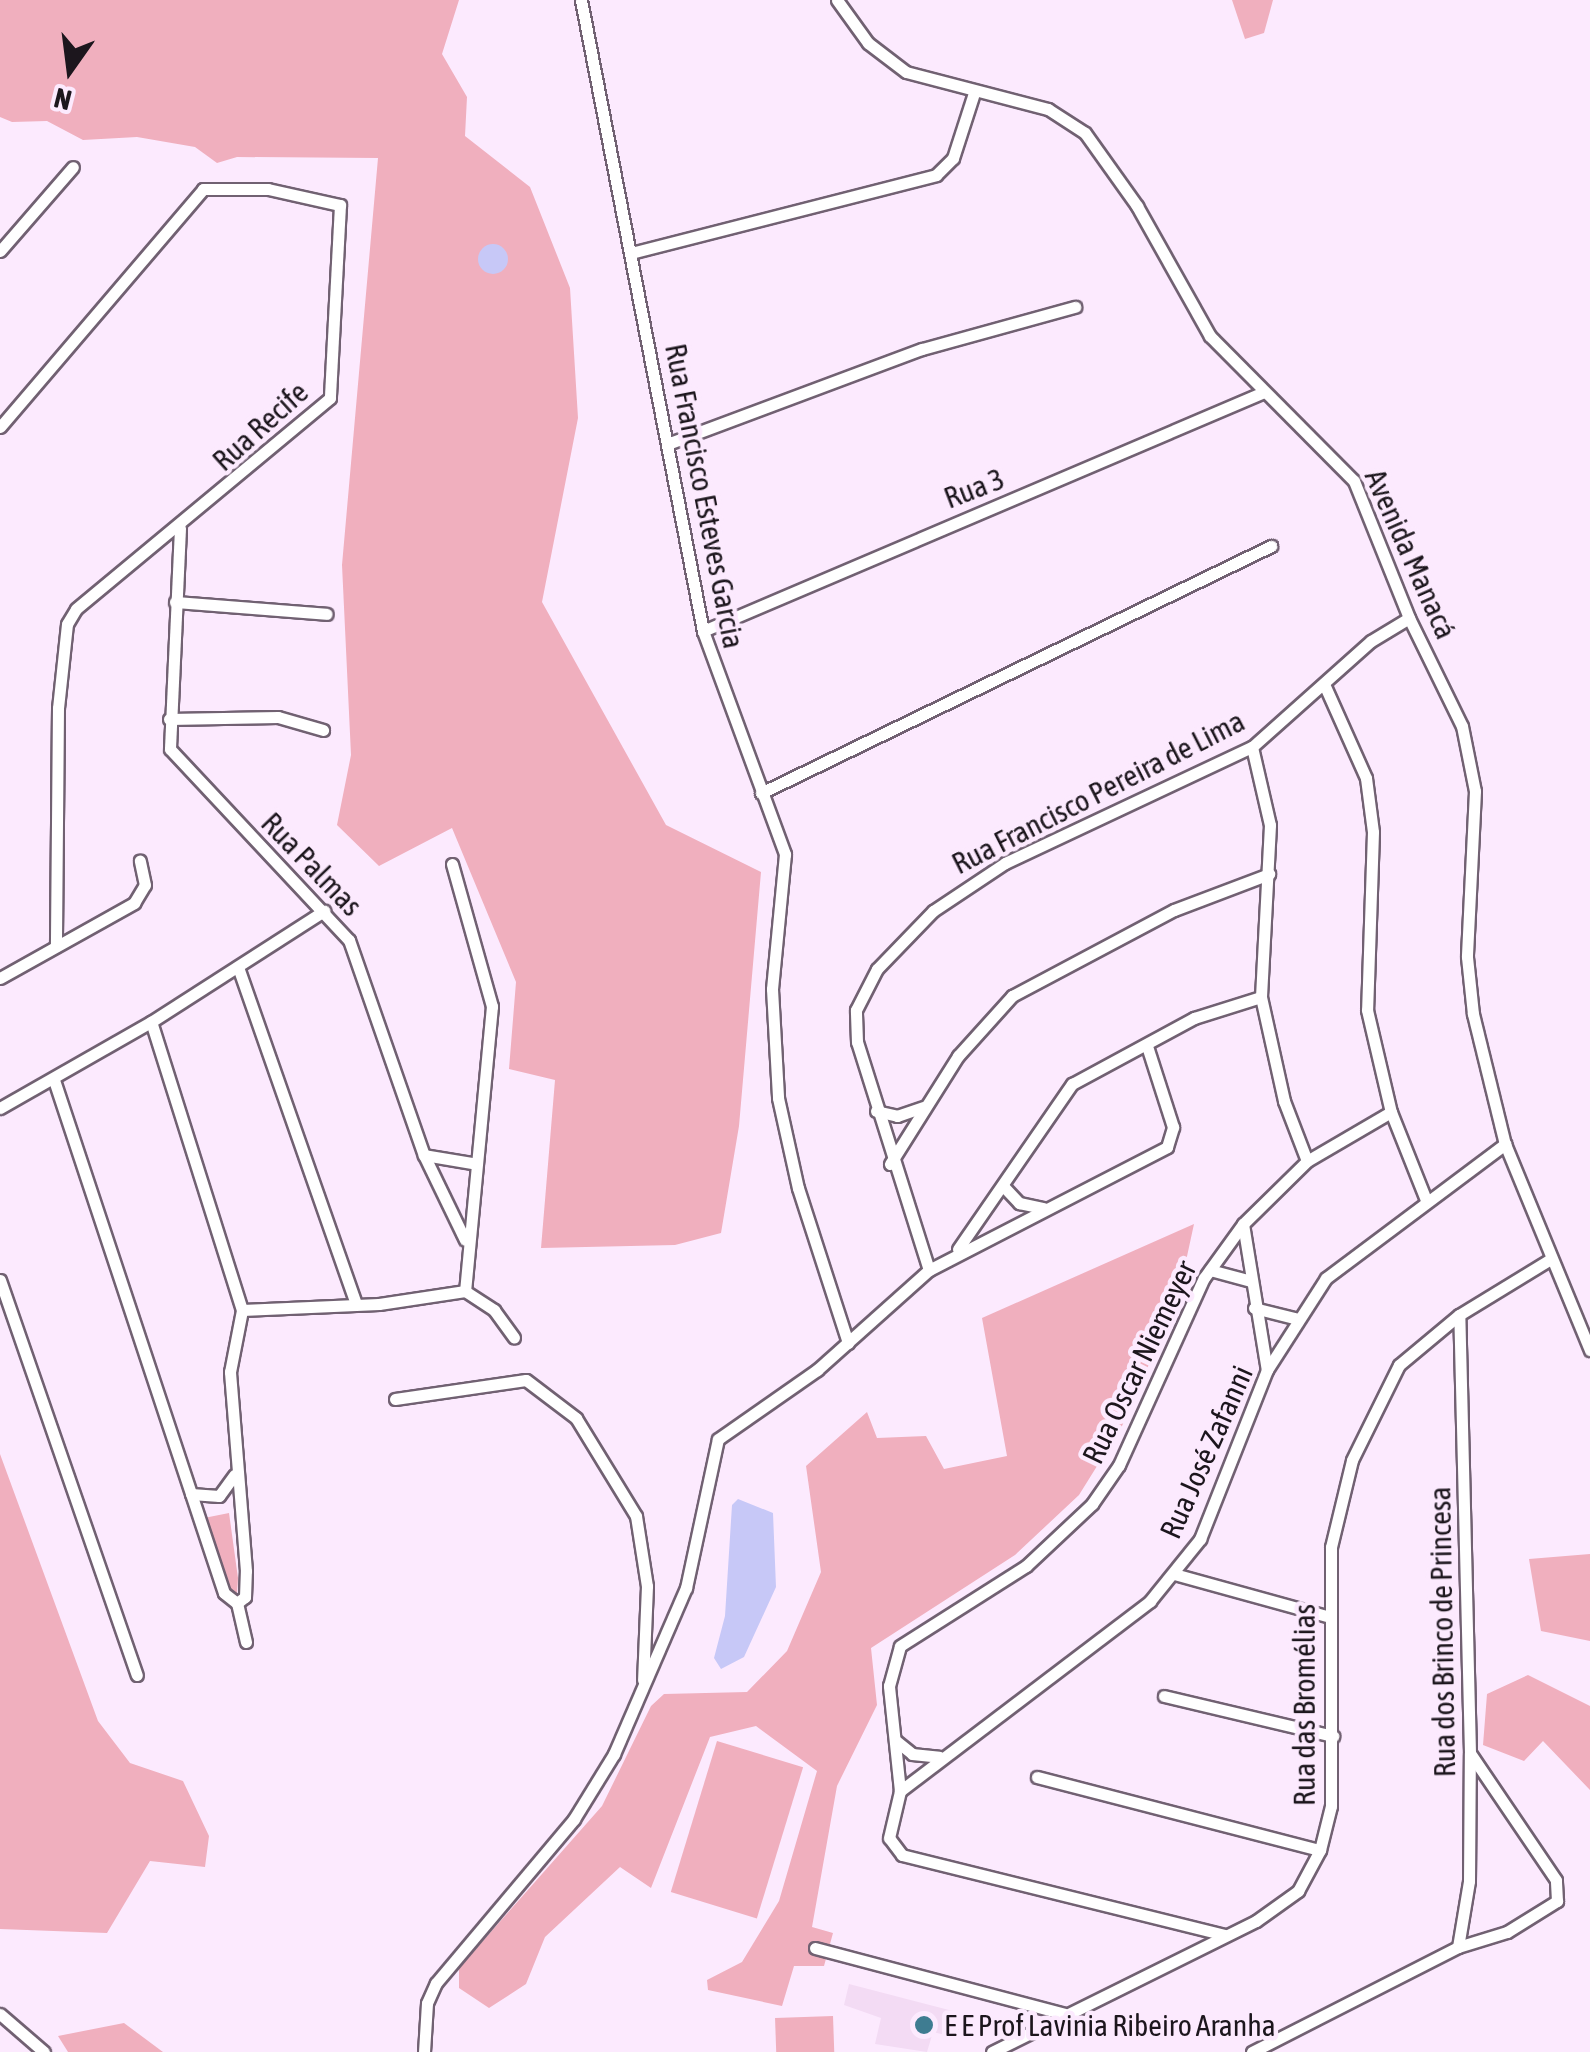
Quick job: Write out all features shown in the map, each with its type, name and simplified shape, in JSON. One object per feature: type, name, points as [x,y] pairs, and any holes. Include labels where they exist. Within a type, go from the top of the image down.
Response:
[{"type":"street","name":"Rua Francisco Esteves Garcia","points":[[581,0],[670,443],[702,631],[786,864],[772,989],[782,1124],[848,1343]]},
{"type":"street","name":"Avenida Manacá","points":[[837,0],[868,42],[906,72],[974,93],[1048,109],[1085,133],[1137,206],[1210,336],[1264,392],[1307,427],[1354,480],[1409,618],[1445,686],[1470,758],[1476,839],[1467,988],[1506,1144],[1549,1260],[1590,1350]]},
{"type":"street","points":[[631,253],[936,175],[953,158],[974,93]]},
{"type":"street","points":[[0,251],[73,166]]},
{"type":"street","name":"Rua Recife","points":[[0,428],[204,189],[224,184],[335,202],[344,216],[330,398],[180,528],[76,608],[68,624],[58,708],[56,946]]},
{"type":"street","points":[[670,443],[937,344],[1075,307]]},
{"type":"street","name":"Rua 3","points":[[702,631],[1264,392]]},
{"type":"street","name":"Rua Palmas","points":[[180,528],[169,719],[174,757],[349,940],[364,972],[424,1155],[465,1240]]},
{"type":"street","points":[[761,793],[1272,546]]},
{"type":"street","points":[[175,602],[327,614]]},
{"type":"street","name":"Rua Francisco Pereira de Lima","points":[[929,1270],[890,1164],[857,1042],[856,1010],[877,968],[911,931],[1005,863],[1252,747],[1372,640],[1409,618]]},
{"type":"street","points":[[1324,684],[1358,750],[1371,807],[1364,988],[1392,1112],[1426,1200]]},
{"type":"street","points":[[169,719],[278,717],[323,730]]},
{"type":"street","points":[[1252,747],[1268,797],[1269,874],[1262,997],[1284,1101],[1307,1160]]},
{"type":"street","points":[[0,978],[141,897],[140,861]]},
{"type":"street","points":[[452,864],[492,1006],[472,1163],[465,1290]]},
{"type":"street","points":[[890,1164],[982,1026],[1025,988],[1174,910],[1269,874]]},
{"type":"street","points":[[0,1108],[152,1022],[324,911]]},
{"type":"street","points":[[238,967],[356,1304]]},
{"type":"street","points":[[954,1254],[1005,1188],[1072,1084],[1194,1018],[1262,997]]},
{"type":"street","points":[[152,1022],[242,1310],[230,1372],[234,1476],[246,1571],[240,1602],[246,1642]]},
{"type":"street","points":[[424,2052],[427,2003],[436,1983],[592,1795],[643,1689],[693,1565],[718,1440],[848,1343],[929,1270],[1043,1208],[1146,1163],[1170,1143],[1173,1127],[1148,1046]]},
{"type":"street","points":[[54,1080],[224,1593],[240,1602]]},
{"type":"street","points":[[876,1111],[902,1116],[927,1105]]},
{"type":"street","name":"Rua Oscar Niemeyer","points":[[900,1791],[889,1686],[900,1646],[1026,1566],[1092,1504],[1120,1465],[1210,1270],[1243,1224],[1307,1160],[1392,1112]]},
{"type":"street","name":"Rua José Zafanni","points":[[900,1791],[938,1757],[1130,1622],[1174,1574],[1200,1538],[1267,1370],[1326,1278],[1506,1144]]},
{"type":"street","points":[[424,1155],[472,1163]]},
{"type":"street","points":[[1005,1188],[1019,1203],[1043,1208]]},
{"type":"street","points":[[1243,1224],[1267,1370]]},
{"type":"street","name":"Rua das Bromélias","points":[[992,2052],[1225,1934],[1298,1892],[1320,1850],[1331,1806],[1330,1616],[1335,1509],[1357,1447],[1390,1377],[1459,1315],[1549,1260]]},
{"type":"street","points":[[1210,1270],[1251,1281]]},
{"type":"street","points":[[0,1280],[137,1676]]},
{"type":"street","points":[[242,1310],[356,1304],[465,1290],[494,1310],[514,1338]]},
{"type":"street","points":[[1254,1308],[1298,1319]]},
{"type":"street","name":"Rua dos Brinco de Princesa","points":[[1458,1947],[1470,1882],[1459,1315]]},
{"type":"street","points":[[395,1399],[526,1380],[576,1418],[636,1516],[647,1586],[643,1689]]},
{"type":"street","points":[[191,1494],[218,1496],[234,1476]]},
{"type":"street","points":[[1174,1574],[1330,1616]]},
{"type":"street","points":[[1164,1696],[1332,1736]]},
{"type":"street","points":[[895,1740],[912,1754],[938,1757]]},
{"type":"street","points":[[1252,2052],[1458,1947],[1534,1918],[1556,1901],[1559,1890],[1470,1753]]},
{"type":"street","points":[[1036,1777],[1320,1850]]},
{"type":"street","points":[[900,1791],[889,1838],[908,1858],[1225,1934]]},
{"type":"street","points":[[815,1948],[1064,2014]]},
{"type":"street","points":[[0,2014],[44,2052]]},
{"type":"shaded area","points":[[0,0],[459,0],[442,54],[467,97],[465,136],[530,187],[570,288],[578,418],[542,602],[666,825],[761,872],[739,1126],[721,1233],[675,1245],[541,1248],[555,1080],[509,1069],[516,982],[452,828],[379,866],[337,825],[351,755],[342,565],[378,158],[237,157],[217,163],[195,147],[137,137],[83,140],[47,121],[12,122],[0,117]]},
{"type":"shaded area","points":[[1232,0],[1273,0],[1264,33],[1245,39]]},
{"type":"shaded area","points":[[1194,1224],[1178,1298],[1122,1426],[1079,1495],[1015,1555],[871,1648],[877,1705],[837,1786],[812,1927],[833,1933],[824,1966],[794,1966],[782,2006],[708,1990],[707,1980],[742,1962],[779,1901],[817,1771],[756,1726],[710,1737],[651,1888],[620,1867],[545,1937],[526,1984],[489,2008],[459,1988],[459,1968],[602,1806],[651,1706],[664,1694],[747,1692],[787,1651],[821,1572],[806,1466],[867,1412],[877,1438],[926,1436],[944,1469],[1007,1456],[982,1318]]},
{"type":"shaded area","points":[[0,1454],[98,1721],[130,1763],[183,1781],[209,1836],[205,1867],[150,1861],[107,1933],[0,1929]]},
{"type":"shaded area","points":[[229,1513],[238,1578],[237,1593],[230,1596],[204,1518]]},
{"type":"shaded area","points":[[1590,1554],[1590,1641],[1541,1631],[1529,1559]]},
{"type":"shaded area","points":[[1528,1675],[1590,1706],[1590,1790],[1543,1741],[1524,1761],[1483,1745],[1487,1694]]},
{"type":"shaded area","points":[[717,1741],[803,1767],[757,1918],[671,1892]]},
{"type":"shaded area","name":"E E Prof Lavinia Ribeiro Aranha","points":[[849,1984],[972,2016],[966,2040],[933,2032],[927,2052],[875,2044],[881,2018],[844,2005]]},
{"type":"shaded area","points":[[833,2016],[834,2052],[776,2052],[775,2018]]},
{"type":"shaded area","points":[[124,2023],[163,2052],[68,2052],[58,2036]]},
{"type":"water","points":[[493,244],[507,253],[508,259],[499,273],[493,274],[479,265],[478,259],[487,245]]},
{"type":"water","points":[[738,1499],[773,1513],[776,1587],[744,1657],[721,1669],[714,1658],[725,1616],[732,1505]]},
{"type":"place","name":"E E Prof Lavinia Ribeiro Aranha","points":[[924,2025]]}]
